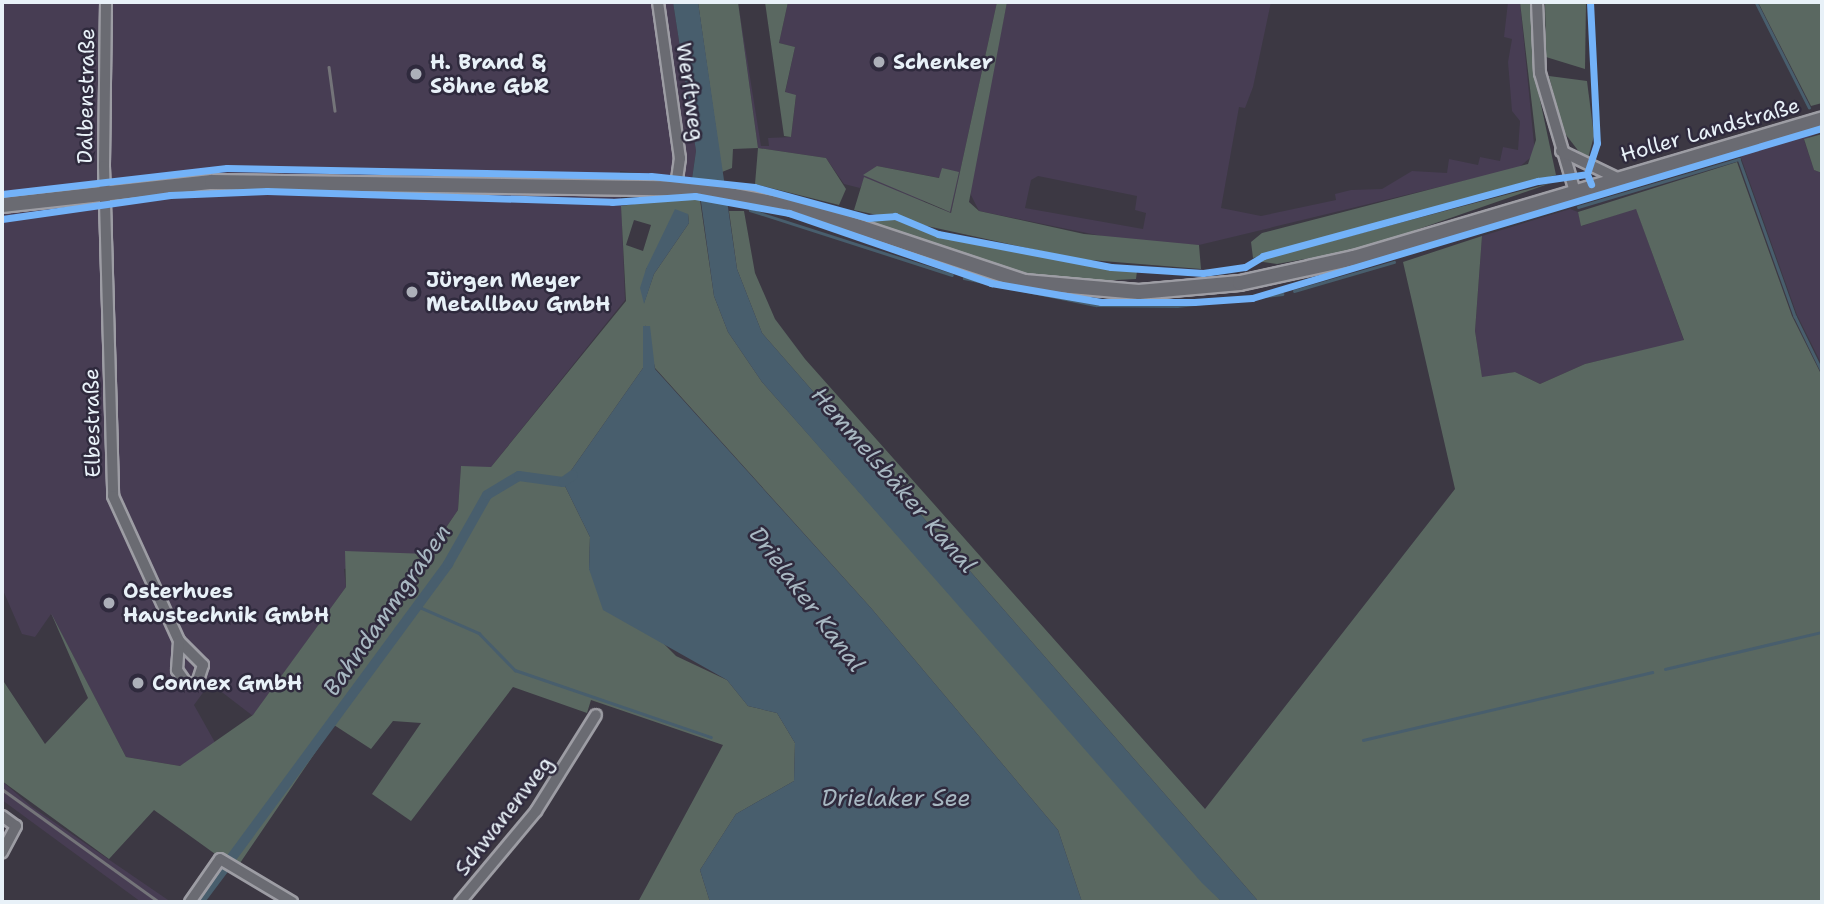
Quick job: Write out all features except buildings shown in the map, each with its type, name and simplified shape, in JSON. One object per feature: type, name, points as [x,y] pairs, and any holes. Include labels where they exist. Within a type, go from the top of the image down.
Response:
[{"type":"main road","name":"Holler Landstraße","points":[[2,205],[106,191],[246,182],[696,189],[727,192],[805,209],[996,275],[1077,290],[1139,292],[1275,277],[1822,119]]},
{"type":"street","name":"Dalbenstraße","points":[[106,2],[106,191]]},
{"type":"street","name":"Werftweg","points":[[658,2],[680,158],[676,188]]},
{"type":"street","points":[[1537,2],[1540,73],[1575,192]]},
{"type":"street","points":[[1561,151],[1619,179]]},
{"type":"street","name":"Elbestraße","points":[[106,191],[113,496],[178,641]]},
{"type":"street","name":"Schwanenweg","points":[[460,902],[536,811],[596,715]]},
{"type":"street","points":[[2,816],[16,825],[2,852]]},
{"type":"street","points":[[190,902],[220,859],[292,902]]},
{"type":"shaded area","points":[[2,2],[673,2],[696,151],[692,179],[620,171],[625,300],[491,467],[461,467],[458,510],[428,554],[344,569],[346,587],[253,716],[210,683],[194,705],[217,746],[180,766],[126,757],[51,614],[35,637],[22,634],[2,588]]},
{"type":"shaded area","points":[[698,2],[738,2],[758,148],[733,149],[732,168],[722,172]]},
{"type":"shaded area","points":[[738,2],[761,146],[769,146],[768,138],[791,137],[796,96],[785,93],[795,47],[779,43],[788,2],[997,2],[951,213],[940,208],[950,211],[940,178],[877,166],[926,203],[865,178],[860,188],[844,184],[826,158],[758,148]]},
{"type":"shaded area","points":[[765,2],[788,2],[779,43],[795,47],[785,92],[796,95],[791,137],[784,136]]},
{"type":"shaded area","points":[[997,2],[1007,2],[969,202],[979,211],[1084,234],[1199,245],[1201,269],[1078,259],[854,210],[864,177],[951,213]]},
{"type":"shaded area","points":[[1007,2],[1271,2],[1253,87],[1245,108],[1239,107],[1221,208],[1261,216],[1336,200],[1335,194],[1351,190],[1382,189],[1412,171],[1447,173],[1449,159],[1478,165],[1480,157],[1500,161],[1503,147],[1518,150],[1520,121],[1512,111],[1508,62],[1512,39],[1504,37],[1508,2],[1520,2],[1535,154],[1518,168],[1199,245],[1126,241],[979,211],[968,189]],"holes":[[[1038,176],[1137,196],[1135,210],[1146,213],[1143,229],[1025,208],[1031,180]]]},
{"type":"shaded area","points":[[1520,2],[1532,2],[1536,81],[1556,175],[1253,258],[1251,242],[1262,233],[1528,164],[1536,140]]},
{"type":"shaded area","points":[[1545,2],[1586,2],[1585,69],[1546,57]]},
{"type":"shaded area","points":[[1758,2],[1822,2],[1822,103],[1811,106]]},
{"type":"shaded area","points":[[1549,76],[1587,81],[1594,136],[1587,162],[1563,131]]},
{"type":"shaded area","points":[[1822,131],[1804,140],[1814,170],[1822,173],[1822,365],[1797,315],[1740,155]]},
{"type":"shaded area","points":[[1822,134],[1822,173],[1814,170],[1804,139]]},
{"type":"shaded area","points":[[758,148],[826,158],[846,189],[839,205],[755,184]]},
{"type":"shaded area","points":[[1737,162],[1792,316],[1822,376],[1822,902],[1259,902],[762,333],[737,269],[729,211],[744,211],[755,273],[775,319],[805,359],[1205,809],[1455,489],[1403,262],[1482,236],[1475,331],[1482,377],[1515,372],[1540,384],[1585,364],[1684,340],[1636,209],[1581,226],[1578,212]]},
{"type":"shaded area","points":[[877,166],[939,178],[942,168],[959,172],[950,212],[863,175]]},
{"type":"shaded area","points":[[1551,183],[1361,249],[1277,264],[1256,261]]},
{"type":"shaded area","points":[[675,198],[700,200],[714,296],[728,332],[762,382],[1222,902],[1082,902],[1058,830],[871,608],[655,368],[645,325],[643,368],[563,482],[590,537],[589,569],[676,656],[727,680],[748,706],[777,713],[795,743],[794,781],[736,814],[700,870],[710,902],[638,902],[723,745],[591,700],[587,713],[513,687],[411,821],[372,794],[421,723],[393,721],[371,749],[334,725],[236,869],[154,810],[109,859],[2,781],[2,679],[45,744],[88,698],[51,613],[126,757],[180,766],[253,715],[346,587],[345,551],[428,554],[458,510],[461,466],[491,467],[626,301],[621,206]],"holes":[[[688,214],[689,223],[654,274],[644,303],[646,269]],[[634,220],[651,225],[643,251],[626,245]]]},
{"type":"shaded area","points":[[1636,208],[1684,341],[1585,364],[1540,384],[1515,372],[1482,378],[1475,331],[1482,236],[1570,209],[1578,212],[1582,226]]},
{"type":"shaded area","points":[[857,216],[890,217],[974,243],[1137,271],[1136,279],[1077,282],[1020,274],[916,243]]},
{"type":"shaded area","points":[[2,781],[32,807],[171,902],[141,902],[2,800]]},
{"type":"water","points":[[673,2],[698,2],[737,269],[762,333],[1259,902],[1222,902],[1202,883],[762,382],[728,332],[714,296],[698,180],[692,179],[696,151]]},
{"type":"water","points":[[675,209],[688,214],[689,223],[654,274],[644,304],[640,288],[646,269]]},
{"type":"water","name":"Drielaker See","points":[[643,326],[650,326],[655,369],[871,608],[1058,830],[1082,902],[710,902],[700,870],[736,814],[794,781],[795,743],[777,713],[748,706],[727,680],[603,610],[589,569],[590,537],[563,482],[643,368]]},
{"type":"waterway","points":[[1756,2],[1809,107]]},
{"type":"waterway","points":[[1578,207],[1739,159],[1795,316],[1822,371]]},
{"type":"waterway","points":[[750,210],[952,275]]},
{"type":"waterway","points":[[1294,291],[1394,262]]},
{"type":"waterway","points":[[964,278],[1096,305],[1177,306],[1282,294]]},
{"type":"waterway","name":"Bahndammgraben","points":[[230,860],[448,564],[487,495],[519,476],[563,482],[573,475]]},
{"type":"waterway","points":[[417,606],[479,633],[515,670],[711,737]]},
{"type":"waterway","points":[[1665,669],[1822,632]]},
{"type":"waterway","points":[[1363,740],[1652,672]]},
{"type":"waterway","name":"Bahndammgraben","points":[[199,902],[223,870]]},
{"type":"railway","points":[[329,67],[335,111]]},
{"type":"railway","points":[[2,789],[159,902]]},
{"type":"cycle path","points":[[1590,2],[1597,143],[1587,174],[1591,184]]},
{"type":"cycle path","points":[[2,219],[170,195],[267,191],[612,202],[695,196],[789,213],[991,283],[1101,302],[1194,302],[1252,298],[1822,128]]},
{"type":"cycle path","points":[[2,194],[227,168],[651,176],[754,187],[868,218],[895,216],[938,234],[1111,267],[1203,273],[1245,267],[1263,256],[1538,181],[1587,174]]},
{"type":"place","name":"Schenker","points":[[879,62]]},
{"type":"place","name":"H. Brand & Söhne GbR","points":[[416,74]]},
{"type":"place","name":"Jürgen Meyer Metallbau GmbH","points":[[412,292]]},
{"type":"place","name":"Osterhues Haustechnik GmbH","points":[[109,603]]},
{"type":"place","name":"Connex GmbH","points":[[138,683]]},
{"type":"water label","name":"Hemmelsbäker Kanal","points":[[894,480]]},
{"type":"water label","name":"Drielaker Kanal","points":[[807,599]]}]
